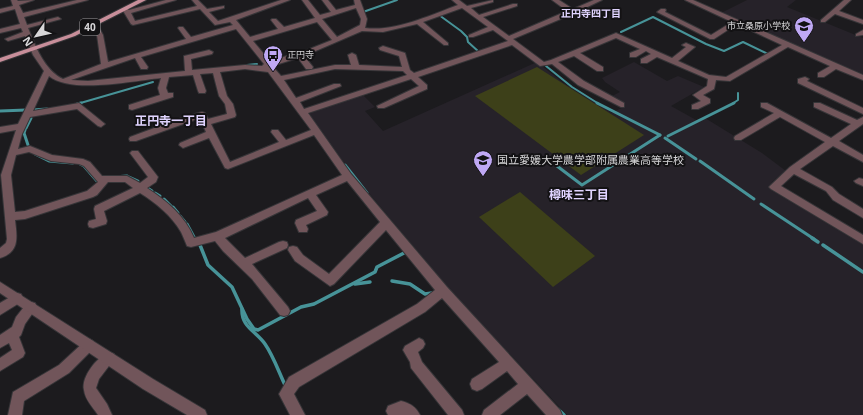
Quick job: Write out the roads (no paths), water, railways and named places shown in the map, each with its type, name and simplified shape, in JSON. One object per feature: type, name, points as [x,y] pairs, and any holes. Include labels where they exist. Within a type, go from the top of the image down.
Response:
[{"type":"main road","name":"40","points":[[0,60],[73,35],[126,11],[143,0]]},
{"type":"street","points":[[0,11],[16,4],[31,0]]},
{"type":"street","points":[[20,16],[85,0]]},
{"type":"street","points":[[173,0],[126,11],[133,23],[176,12],[177,14],[222,6]]},
{"type":"street","points":[[196,0],[217,24],[286,0]]},
{"type":"street","points":[[325,0],[335,13]]},
{"type":"street","points":[[455,0],[543,64],[576,54],[616,35],[712,78],[727,79],[787,45]]},
{"type":"street","points":[[555,0],[573,12]]},
{"type":"street","points":[[688,0],[863,78]]},
{"type":"street","points":[[823,21],[848,0]]},
{"type":"street","points":[[264,1],[269,6]]},
{"type":"street","points":[[297,4],[305,1],[336,40]]},
{"type":"street","points":[[16,4],[34,48],[47,72],[64,82],[88,83],[266,66],[361,29],[376,31],[491,1]]},
{"type":"street","points":[[303,112],[507,45],[510,40],[594,1]]},
{"type":"street","points":[[249,40],[335,13],[357,3],[365,18],[365,22],[361,29]]},
{"type":"street","points":[[478,17],[511,5]]},
{"type":"street","points":[[663,10],[660,12],[712,38],[736,22]]},
{"type":"street","points":[[834,11],[863,22]]},
{"type":"street","points":[[707,18],[716,13]]},
{"type":"street","points":[[8,39],[26,29],[58,19]]},
{"type":"street","points":[[232,20],[249,40],[266,66],[280,79],[348,176],[443,291],[555,415]]},
{"type":"street","points":[[274,20],[283,30]]},
{"type":"street","points":[[418,21],[446,44]]},
{"type":"street","points":[[94,25],[100,35],[105,65]]},
{"type":"street","points":[[64,82],[71,77],[105,65],[237,26]]},
{"type":"street","points":[[181,28],[189,39]]},
{"type":"street","points":[[471,36],[493,28]]},
{"type":"street","points":[[0,31],[26,29]]},
{"type":"street","points":[[172,36],[177,43]]},
{"type":"street","points":[[624,47],[632,43]]},
{"type":"street","points":[[673,61],[692,47],[686,45]]},
{"type":"street","points":[[381,106],[424,87],[406,68],[402,55],[383,48]]},
{"type":"street","points":[[633,55],[645,49]]},
{"type":"street","points":[[202,91],[187,58],[209,52]]},
{"type":"street","points":[[300,54],[309,67]]},
{"type":"street","points":[[576,54],[600,69]]},
{"type":"street","points":[[644,61],[657,54]]},
{"type":"street","points":[[136,55],[144,66]]},
{"type":"street","points":[[352,55],[355,66]]},
{"type":"street","points":[[553,62],[581,83],[621,105]]},
{"type":"street","points":[[280,79],[335,67],[355,66],[370,68],[406,68]]},
{"type":"street","points":[[821,75],[836,66]]},
{"type":"street","points":[[206,123],[232,115],[229,104],[223,96],[216,70]]},
{"type":"street","points":[[0,254],[11,244],[12,239],[6,213],[6,186],[3,173],[22,126],[47,72]]},
{"type":"street","points":[[132,107],[168,96],[162,88],[164,76]]},
{"type":"street","points":[[695,108],[707,101],[697,95],[711,87],[712,78]]},
{"type":"street","points":[[804,79],[801,81],[863,111]]},
{"type":"street","points":[[295,101],[337,86]]},
{"type":"street","points":[[764,105],[863,159]]},
{"type":"street","points":[[817,105],[860,122]]},
{"type":"street","points":[[27,115],[79,106],[101,121]]},
{"type":"street","points":[[738,138],[780,113]]},
{"type":"street","points":[[138,135],[174,121],[202,115],[212,133],[217,149],[228,166],[316,131]]},
{"type":"street","points":[[860,122],[793,169],[774,187],[863,240]]},
{"type":"street","points":[[0,130],[22,126]]},
{"type":"street","points":[[275,132],[284,144]]},
{"type":"street","points":[[183,145],[212,133]]},
{"type":"street","points":[[12,153],[30,149],[51,158],[80,161],[87,164],[100,179],[127,179],[158,200],[176,217],[192,243],[218,236],[348,176]]},
{"type":"street","points":[[93,224],[102,220],[99,209],[127,196],[153,180],[153,177],[135,153]]},
{"type":"street","points":[[793,169],[829,189],[836,197],[863,214]]},
{"type":"street","points":[[6,213],[25,215],[68,198],[94,192],[105,180]]},
{"type":"street","points":[[303,230],[300,223],[323,212],[310,193]]},
{"type":"street","points":[[244,263],[288,247],[299,258],[330,281],[386,222]]},
{"type":"street","points":[[218,236],[224,246],[244,263],[284,311]]},
{"type":"street","points":[[0,288],[148,384],[200,415]]},
{"type":"street","points":[[298,415],[286,394],[294,382],[422,308],[443,291]]},
{"type":"street","points":[[0,310],[17,298]]},
{"type":"street","points":[[0,342],[17,331],[20,321],[31,308]]},
{"type":"street","points":[[0,364],[19,353],[12,335]]},
{"type":"street","points":[[419,344],[409,350],[416,360],[416,364],[457,415]]},
{"type":"street","points":[[15,415],[18,397],[64,369],[89,345]]},
{"type":"street","points":[[105,415],[103,408],[91,392],[90,383],[98,370],[109,358]]},
{"type":"street","points":[[477,384],[508,363]]},
{"type":"street","points":[[489,415],[528,385]]},
{"type":"street","points":[[394,411],[399,408],[405,408],[413,415]]},
{"type":"waterway","points":[[363,12],[397,0]]},
{"type":"waterway","points":[[439,15],[461,31],[467,37],[468,42],[479,52]]},
{"type":"waterway","points":[[621,32],[653,17],[706,44],[724,51],[743,42],[770,55]]},
{"type":"waterway","points":[[247,65],[257,64]]},
{"type":"waterway","points":[[546,66],[572,87],[599,104]]},
{"type":"waterway","points":[[81,103],[77,104],[153,82]]},
{"type":"waterway","points":[[732,104],[738,100],[738,93]]},
{"type":"waterway","points":[[557,166],[582,185],[660,135],[597,103]]},
{"type":"waterway","points":[[668,136],[732,104]]},
{"type":"waterway","points":[[33,110],[47,109]]},
{"type":"waterway","points":[[0,111],[26,110]]},
{"type":"waterway","points":[[26,128],[31,118]]},
{"type":"waterway","points":[[25,130],[24,133],[28,145]]},
{"type":"waterway","points":[[665,138],[696,159]]},
{"type":"waterway","points":[[35,154],[49,161],[73,163]]},
{"type":"waterway","points":[[700,161],[754,199]]},
{"type":"waterway","points":[[80,164],[84,166],[97,181]]},
{"type":"waterway","points":[[345,165],[367,193]]},
{"type":"waterway","points":[[114,177],[127,176]]},
{"type":"waterway","points":[[129,177],[138,181]]},
{"type":"waterway","points":[[146,187],[152,191]]},
{"type":"waterway","points":[[155,193],[160,196]]},
{"type":"waterway","points":[[164,199],[171,206]]},
{"type":"waterway","points":[[761,204],[814,239]]},
{"type":"waterway","points":[[173,207],[178,213]]},
{"type":"waterway","points":[[180,216],[185,222]]},
{"type":"waterway","points":[[187,224],[194,237]]},
{"type":"waterway","points":[[812,238],[818,242]]},
{"type":"waterway","points":[[200,245],[208,265],[232,287],[247,319],[254,329],[258,330],[301,307],[314,304],[375,272],[377,267],[404,253]]},
{"type":"waterway","points":[[823,245],[863,272]]},
{"type":"waterway","points":[[392,281],[410,284],[425,294],[432,293]]},
{"type":"waterway","points":[[355,284],[370,282]]},
{"type":"waterway","points":[[242,309],[242,315],[246,325],[265,344],[286,387]]},
{"type":"waterway","points":[[558,409],[564,415]]},
{"type":"place","name":"市立桑原小学校","points":[[804,43]]},
{"type":"place","name":"正円寺","points":[[273,72]]},
{"type":"place","name":"国立愛媛大学農学部附属農業高等学校","points":[[483,177]]},
{"type":"district","name":"正円寺四丁目","points":[[591,13]]},
{"type":"district","name":"正円寺一丁目","points":[[171,121]]},
{"type":"district","name":"樽味三丁目","points":[[579,195]]}]
